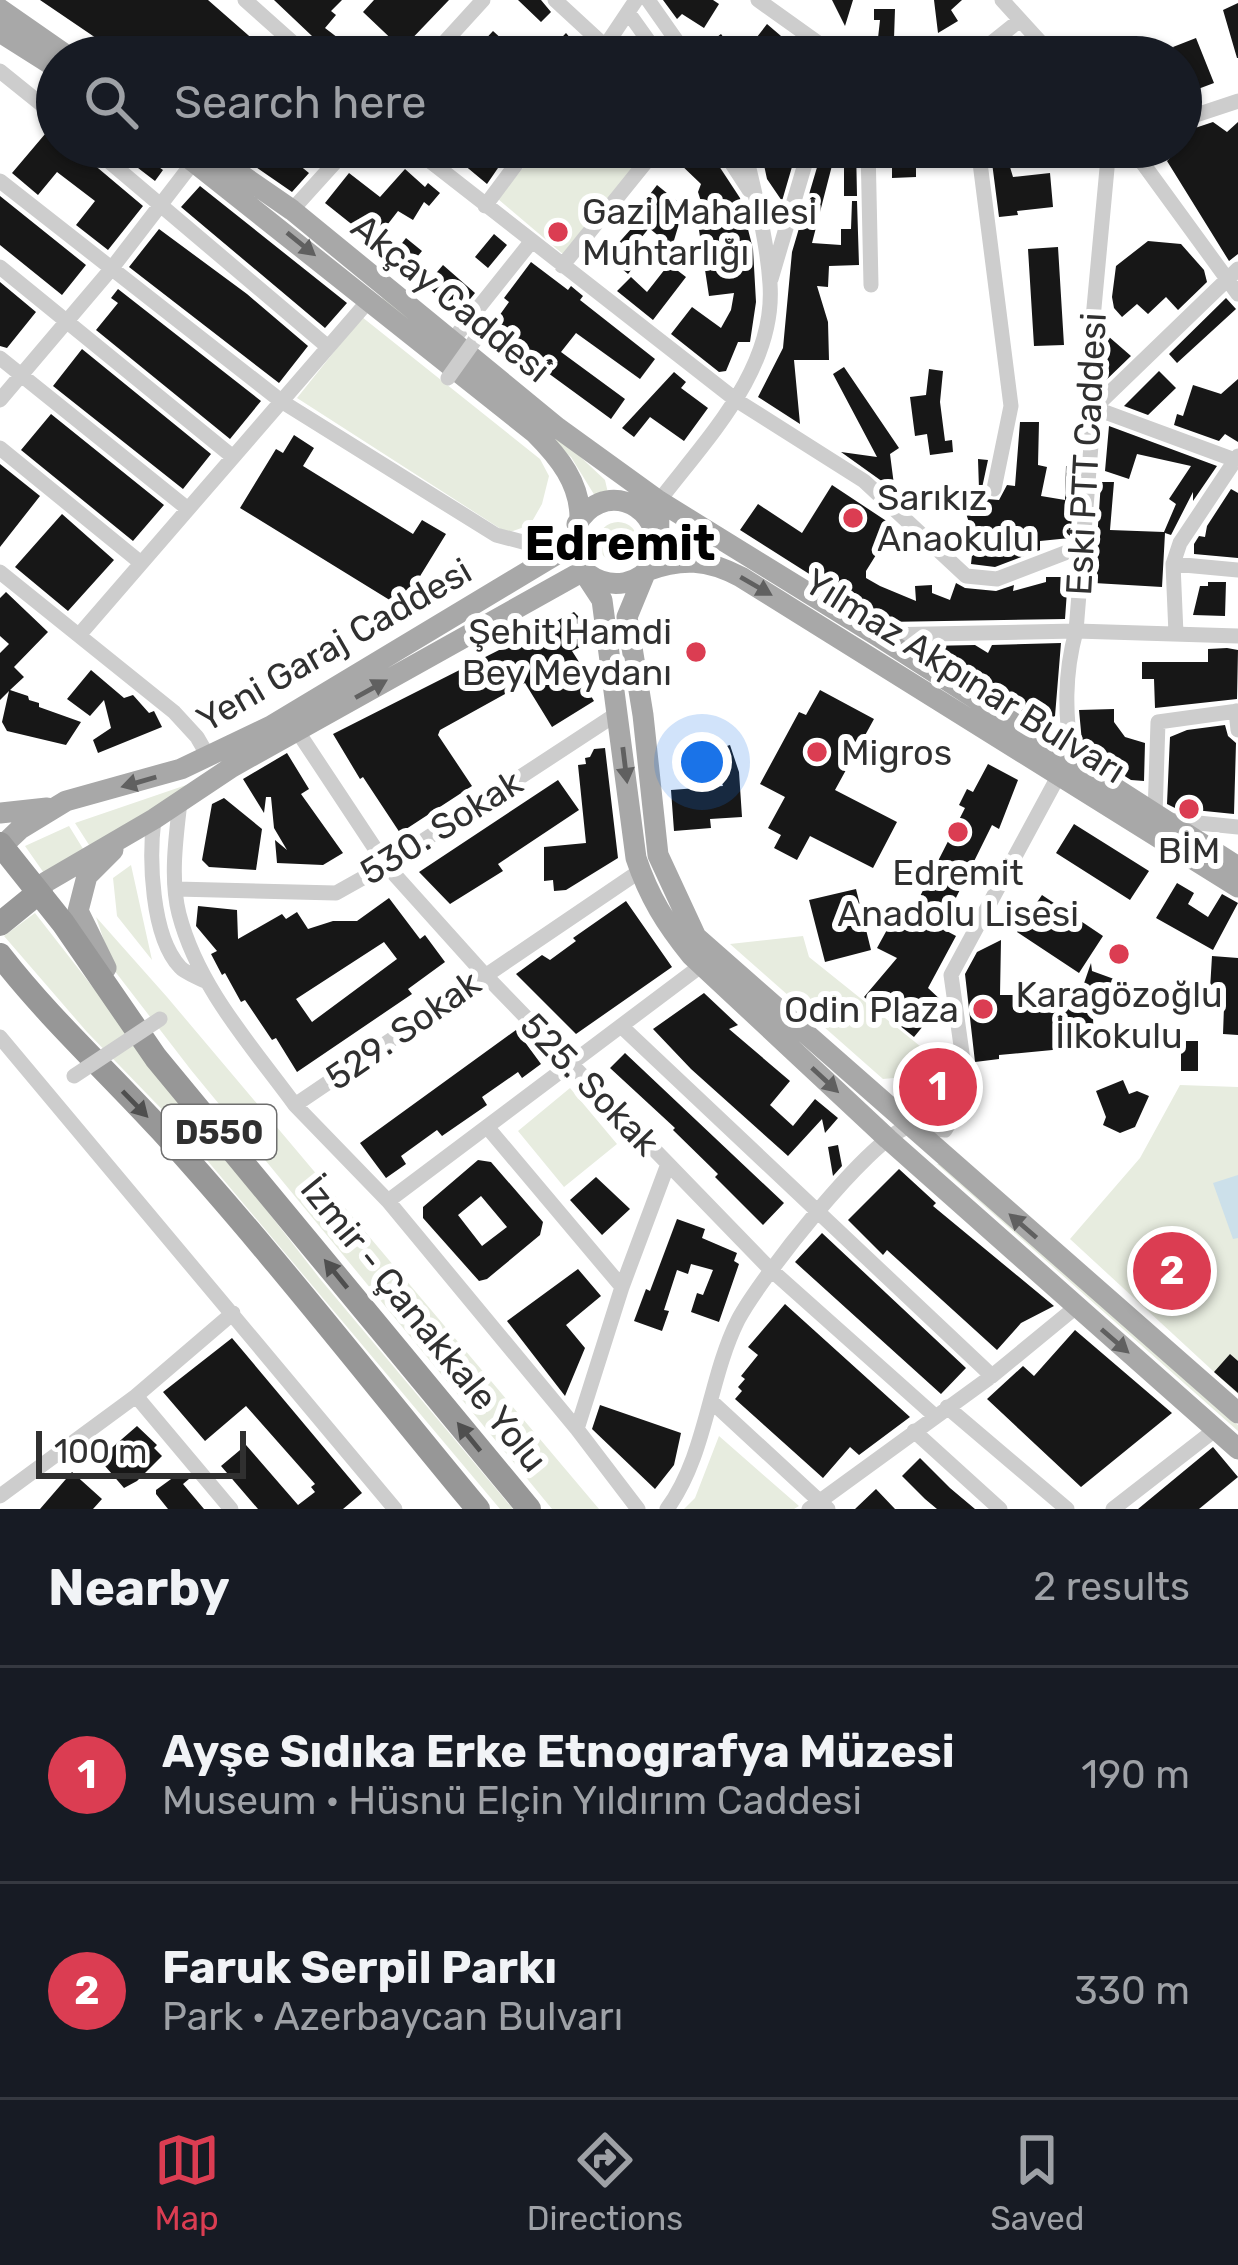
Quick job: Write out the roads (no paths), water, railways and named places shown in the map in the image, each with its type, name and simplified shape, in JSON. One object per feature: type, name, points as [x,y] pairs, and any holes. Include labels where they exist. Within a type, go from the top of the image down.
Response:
[{"type":"highway","name":"İzmir - Çanakkale Yolu","points":[[1,845],[63,923],[156,1058],[529,1509]]},
{"type":"highway","points":[[0,924],[38,893]]},
{"type":"highway","name":"İzmir - Çanakkale Yolu","points":[[0,955],[38,1004],[160,1130],[376,1381],[478,1509]]},
{"type":"main road","points":[[0,10],[38,36]]},
{"type":"main road","points":[[0,32],[36,55]]},
{"type":"main road","name":"Akçay Caddesi","points":[[219,168],[536,433],[572,481],[580,518]]},
{"type":"main road","name":"Akçay Caddesi","points":[[225,168],[292,210],[463,340],[558,428],[659,501]]},
{"type":"main road","points":[[617,500],[630,502],[652,520],[657,547]]},
{"type":"main road","points":[[1238,1413],[746,984],[688,925],[658,855],[627,617],[657,547],[659,501],[617,500],[590,508],[580,518],[572,545],[602,601],[640,871],[663,922],[702,965],[889,1139],[1238,1449]]},
{"type":"main road","name":"Yılmaz Akpınar Bulvarı","points":[[659,501],[878,635],[1238,887]]},
{"type":"main road","name":"Yeni Garaj Caddesi","points":[[38,893],[61,873],[154,819],[292,723],[572,545]]},
{"type":"main road","name":"Yılmaz Akpınar Bulvarı","points":[[646,571],[692,560],[716,563],[1238,867]]},
{"type":"main road","points":[[584,571],[608,584],[635,580],[646,571]]},
{"type":"main road","name":"Yeni Garaj Caddesi","points":[[54,807],[181,769],[292,723],[584,571]]},
{"type":"main road","points":[[0,813],[54,807]]},
{"type":"main road","points":[[1,845],[54,807]]},
{"type":"main road","points":[[126,835],[87,876],[78,911],[156,1058]]},
{"type":"street","points":[[245,0],[285,36]]},
{"type":"street","points":[[450,36],[483,0]]},
{"type":"street","points":[[555,0],[588,36]]},
{"type":"street","points":[[648,0],[673,36]]},
{"type":"street","points":[[758,0],[808,36]]},
{"type":"street","points":[[1002,0],[1035,36]]},
{"type":"street","points":[[613,36],[633,7],[649,36]]},
{"type":"street","points":[[1000,36],[1020,20]]},
{"type":"street","points":[[0,71],[36,100]]},
{"type":"street","points":[[1202,113],[1238,101]]},
{"type":"street","points":[[116,168],[328,347]]},
{"type":"street","points":[[0,400],[112,268],[188,168]]},
{"type":"street","points":[[292,210],[330,168]]},
{"type":"street","points":[[438,168],[736,400],[864,481],[966,576],[997,579],[1083,547]]},
{"type":"street","points":[[484,206],[514,168]]},
{"type":"street","points":[[562,266],[641,168]]},
{"type":"street","points":[[735,168],[756,200]]},
{"type":"street","points":[[749,168],[770,282]]},
{"type":"street","points":[[659,501],[736,400],[765,332],[770,282],[804,168]]},
{"type":"street","points":[[868,168],[871,284]]},
{"type":"street","points":[[981,168],[1011,406],[994,488]]},
{"type":"street","name":"Eski PTT Caddesi","points":[[1066,766],[1067,664],[1076,631],[1083,547],[1094,408],[1088,372],[1107,168]]},
{"type":"street","points":[[1148,168],[1233,274],[1238,294]]},
{"type":"street","points":[[0,181],[281,401],[496,535],[572,545]]},
{"type":"street","points":[[448,377],[463,340],[531,242]]},
{"type":"street","points":[[0,267],[233,457]]},
{"type":"street","points":[[1176,634],[1173,564],[1180,543],[1236,458],[1094,408],[1233,274]]},
{"type":"street","points":[[80,634],[370,299]]},
{"type":"street","points":[[0,358],[188,508]]},
{"type":"street","points":[[0,448],[141,563]]},
{"type":"street","points":[[1173,564],[1238,570]]},
{"type":"street","points":[[0,572],[174,712],[208,756]]},
{"type":"street","points":[[878,635],[1076,631],[1238,635]]},
{"type":"street","points":[[1238,730],[1237,711],[1158,722],[1159,817],[1238,827]]},
{"type":"street","name":"530. Sokak","points":[[176,889],[336,892],[386,865],[618,713]]},
{"type":"street","name":"525. Sokak","points":[[292,723],[386,865],[484,974],[770,1268],[941,1412],[1066,1509]]},
{"type":"street","points":[[667,1509],[685,1484],[737,1322],[770,1268],[817,1211],[889,1139],[910,1126],[945,1130],[958,1107],[963,1060],[951,975],[1066,766]]},
{"type":"street","points":[[180,802],[178,911],[205,981]]},
{"type":"street","points":[[154,819],[153,896],[166,940],[180,967],[205,981]]},
{"type":"street","name":"529. Sokak","points":[[205,981],[295,1105],[640,871]]},
{"type":"street","points":[[388,1201],[702,965]]},
{"type":"street","points":[[74,1076],[160,1019]]},
{"type":"street","points":[[622,1026],[992,1376]]},
{"type":"street","points":[[0,1037],[391,1508]]},
{"type":"street","points":[[295,1105],[388,1201],[638,1509]]},
{"type":"street","points":[[488,1128],[622,1287]]},
{"type":"street","points":[[577,1429],[668,1164]]},
{"type":"street","points":[[711,1401],[819,1506],[1076,1307]]},
{"type":"street","points":[[0,1496],[136,1396],[233,1313]]},
{"type":"street","points":[[136,1396],[231,1509]]},
{"type":"street","points":[[1113,1509],[1216,1429]]},
{"type":"street","points":[[914,1431],[1000,1509]]},
{"type":"water","points":[[1238,1175],[1238,1238],[1233,1239],[1213,1183]]},
{"type":"place","name":"Gazi Mahallesi Muhtarlığı","points":[[558,232]]},
{"type":"place","name":"Sarıkız Anaokulu","points":[[853,518]]},
{"type":"place","name":"Şehit Hamdi Bey Meydanı","points":[[696,652]]},
{"type":"place","name":"Migros","points":[[817,752]]},
{"type":"place","name":"BİM","points":[[1189,809]]},
{"type":"place","name":"Edremit Anadolu Lisesi","points":[[958,832]]},
{"type":"place","name":"Karagözoğlu İlkokulu","points":[[1119,954]]},
{"type":"place","name":"Odin Plaza","points":[[983,1009]]},
{"type":"place","name":"Ayşe Sıdıka Erke Etnografya Müzesi","points":[[938,1087]]},
{"type":"place","name":"Faruk Serpil Parkı","points":[[1172,1271]]},
{"type":"district","name":"Edremit","points":[[620,543]]}]
